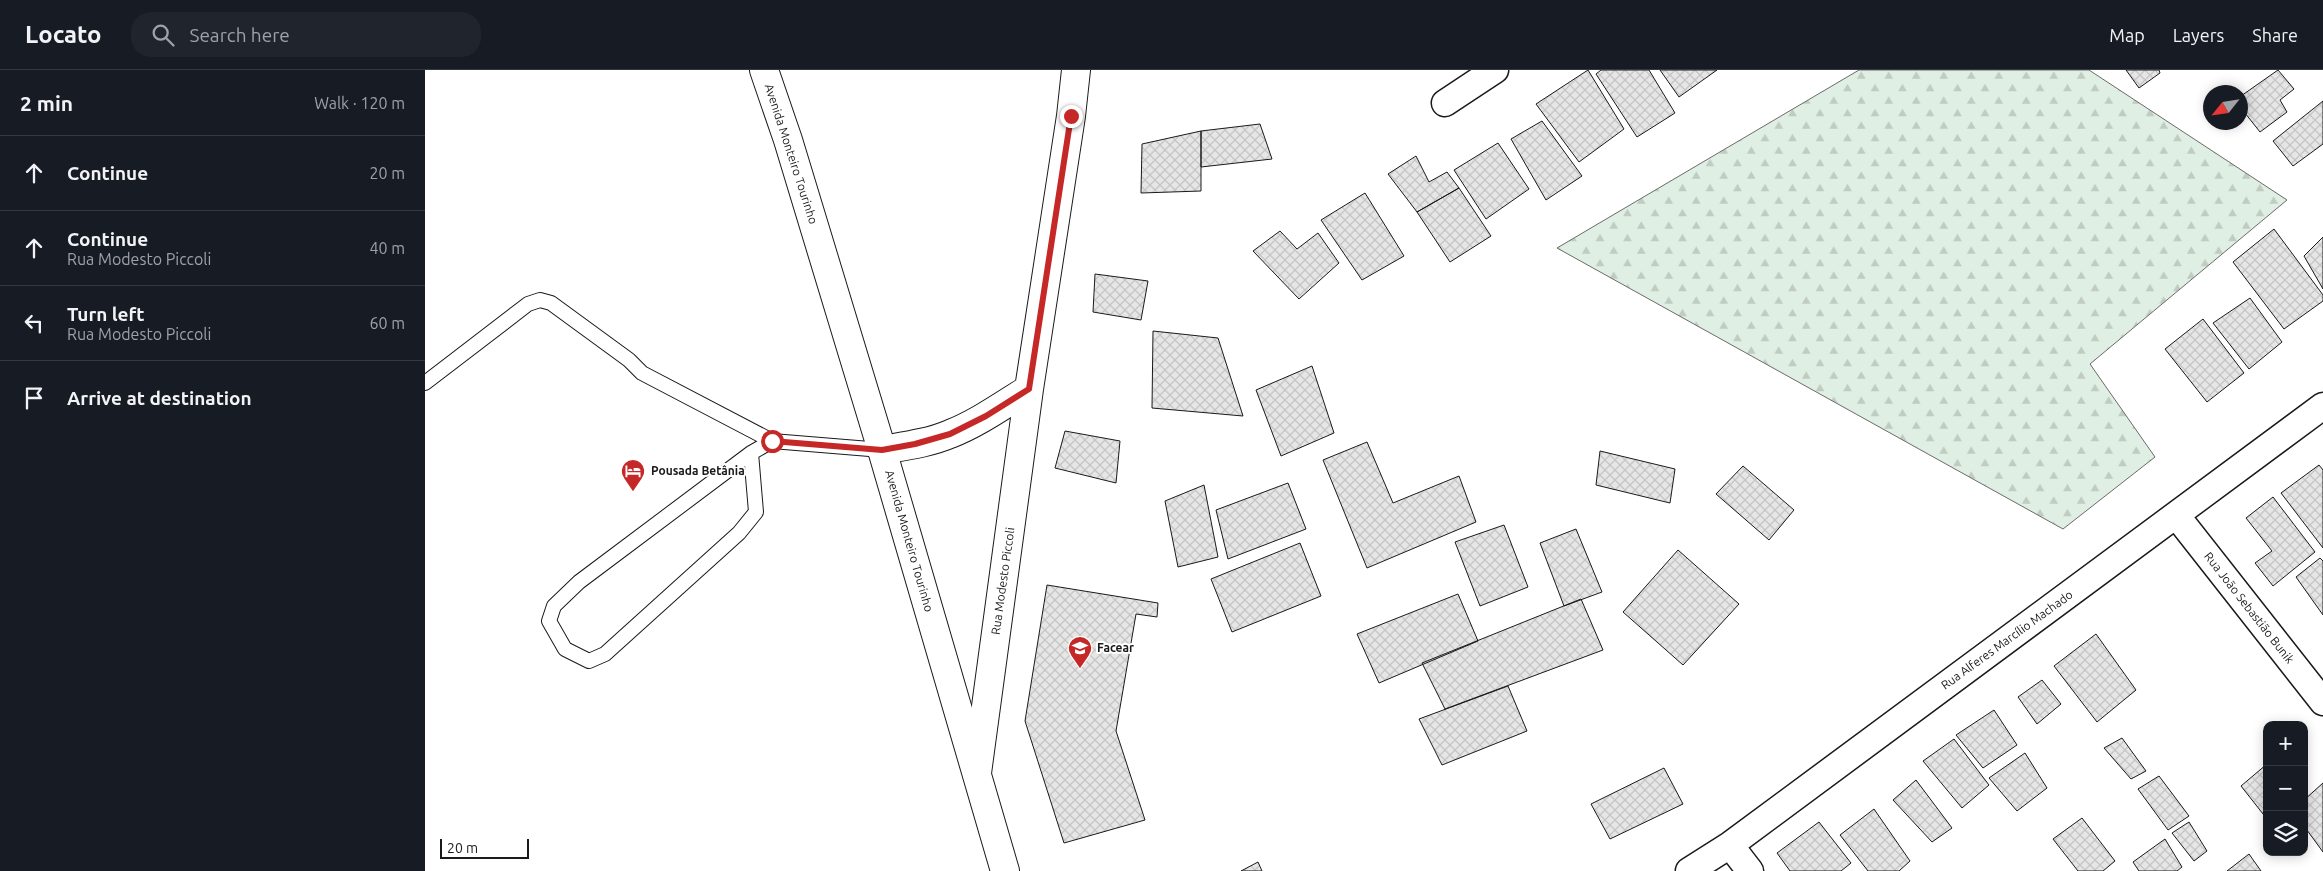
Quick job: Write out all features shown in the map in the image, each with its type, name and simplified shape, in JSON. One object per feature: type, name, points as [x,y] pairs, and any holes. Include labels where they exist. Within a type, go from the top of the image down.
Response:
[{"type":"street","name":"Avenida Monteiro Tourinho","points":[[764,70],[788,140],[882,450],[1005,871]]},
{"type":"street","name":"Rua Modesto Piccoli","points":[[977,773],[1029,389],[1071,116],[1076,70]]},
{"type":"street","points":[[1445,103],[1495,70]]},
{"type":"street","points":[[882,450],[915,444],[950,434],[986,416],[1029,389]]},
{"type":"street","name":"Rua Alferes Marcílio Machado","points":[[1689,871],[1730,845],[2323,406]]},
{"type":"street","name":"Rua João Sebastião Bunik","points":[[2176,515],[2323,702]]},
{"type":"street","points":[[1730,845],[1750,871]]},
{"type":"lane","points":[[425,383],[528,304],[539,300],[551,303],[629,360],[642,373],[772,441],[882,450]]},
{"type":"lane","points":[[751,452],[756,512],[739,533],[605,654],[589,661],[565,649],[549,621],[554,606],[579,582],[751,452],[772,441]]},
{"type":"green space","points":[[1859,70],[2089,70],[2287,200],[2090,364],[2155,457],[2063,529],[1557,248]]},
{"type":"building","points":[[1588,70],[1624,129],[1579,162],[1536,104]]},
{"type":"building","points":[[1601,70],[1649,70],[1675,113],[1637,137],[1596,74]]},
{"type":"building","points":[[1660,70],[1717,70],[1679,97]]},
{"type":"building","points":[[2126,70],[2159,70],[2160,73],[2139,88]]},
{"type":"building","points":[[2278,70],[2294,89],[2280,100],[2287,112],[2260,132],[2248,117],[2248,91]]},
{"type":"building","points":[[2323,101],[2323,144],[2293,166],[2273,141]]},
{"type":"building","points":[[1542,121],[1582,176],[1546,200],[1511,139]]},
{"type":"building","points":[[1260,124],[1272,159],[1201,167],[1201,131]]},
{"type":"building","points":[[1201,131],[1201,191],[1141,193],[1142,144]]},
{"type":"building","points":[[1498,143],[1529,189],[1486,219],[1454,170]]},
{"type":"building","points":[[1416,156],[1429,182],[1447,172],[1459,188],[1417,212],[1388,174]]},
{"type":"building","points":[[1459,188],[1491,236],[1450,262],[1417,212]]},
{"type":"building","points":[[1365,193],[1404,256],[1362,280],[1321,220]]},
{"type":"building","points":[[2274,229],[2323,295],[2323,301],[2284,329],[2233,262]]},
{"type":"building","points":[[1280,231],[1297,249],[1318,233],[1339,263],[1299,299],[1253,251]]},
{"type":"building","points":[[2323,237],[2323,289],[2304,256]]},
{"type":"building","points":[[1095,274],[1148,281],[1141,320],[1093,312]]},
{"type":"building","points":[[2250,298],[2282,342],[2249,369],[2213,323]]},
{"type":"building","points":[[2203,319],[2244,373],[2207,402],[2165,349]]},
{"type":"building","points":[[1153,331],[1218,338],[1243,416],[1152,408]]},
{"type":"building","points":[[1312,366],[1334,433],[1281,456],[1256,390]]},
{"type":"building","points":[[1065,431],[1120,441],[1116,483],[1055,468]]},
{"type":"building","points":[[1367,442],[1393,503],[1459,476],[1476,522],[1367,568],[1323,460]]},
{"type":"building","points":[[1600,451],[1675,469],[1670,503],[1596,485]]},
{"type":"building","points":[[2319,465],[2323,470],[2323,548],[2281,493]]},
{"type":"building","points":[[1743,466],[1794,510],[1769,540],[1716,494]]},
{"type":"building","points":[[1288,483],[1306,529],[1228,559],[1216,510]]},
{"type":"building","points":[[1204,485],[1218,557],[1178,567],[1165,501]]},
{"type":"building","points":[[2273,497],[2315,552],[2273,586],[2255,563],[2272,551],[2246,518]]},
{"type":"building","points":[[1504,525],[1528,587],[1480,606],[1455,542]]},
{"type":"building","points":[[1576,529],[1602,592],[1564,606],[1540,543]]},
{"type":"building","points":[[1300,543],[1321,596],[1232,632],[1211,579]]},
{"type":"building","points":[[1678,550],[1739,604],[1683,665],[1623,612]]},
{"type":"building","points":[[2320,558],[2323,561],[2323,615],[2296,577]]},
{"type":"building","name":"Facear","points":[[1047,585],[1158,603],[1157,617],[1136,614],[1116,731],[1145,820],[1064,843],[1025,721]]},
{"type":"building","points":[[1458,594],[1478,641],[1379,683],[1357,634]]},
{"type":"building","points":[[1581,599],[1603,650],[1445,709],[1422,663]]},
{"type":"building","points":[[2096,634],[2136,690],[2097,722],[2054,666]]},
{"type":"building","points":[[2042,680],[2061,704],[2037,724],[2018,697]]},
{"type":"building","points":[[1508,686],[1527,731],[1442,765],[1419,719]]},
{"type":"building","points":[[1994,710],[2017,745],[1983,768],[1956,735]]},
{"type":"building","points":[[2122,738],[2146,771],[2131,779],[2104,748]]},
{"type":"building","points":[[1954,739],[1989,785],[1962,808],[1923,761]]},
{"type":"building","points":[[2025,753],[2047,788],[2017,811],[1989,778]]},
{"type":"building","points":[[2263,767],[2263,814],[2241,786]]},
{"type":"building","points":[[1664,768],[1683,804],[1610,839],[1591,804]]},
{"type":"building","points":[[2159,776],[2189,816],[2168,830],[2138,789]]},
{"type":"building","points":[[1916,780],[1952,828],[1932,842],[1893,800]]},
{"type":"building","points":[[2323,783],[2323,852],[2308,831],[2308,796]]},
{"type":"building","points":[[1874,809],[1910,861],[1899,871],[1868,871],[1840,835]]},
{"type":"building","points":[[2082,818],[2115,861],[2103,871],[2078,871],[2053,839]]},
{"type":"building","points":[[1819,822],[1851,863],[1841,871],[1790,871],[1777,853]]},
{"type":"building","points":[[2189,822],[2207,851],[2194,861],[2172,833]]},
{"type":"building","points":[[2165,839],[2182,867],[2177,871],[2139,871],[2133,862]]},
{"type":"building","points":[[2249,854],[2261,871],[2227,871]]},
{"type":"building","points":[[1258,862],[1262,871],[1241,871]]},
{"type":"place","name":"Pousada Betânia","points":[[633,492]]},
{"type":"place","name":"Facear","points":[[1080,669]]},
{"type":"route","points":[[772,441],[882,450],[915,444],[950,434],[986,416],[1029,389],[1071,116]]}]
